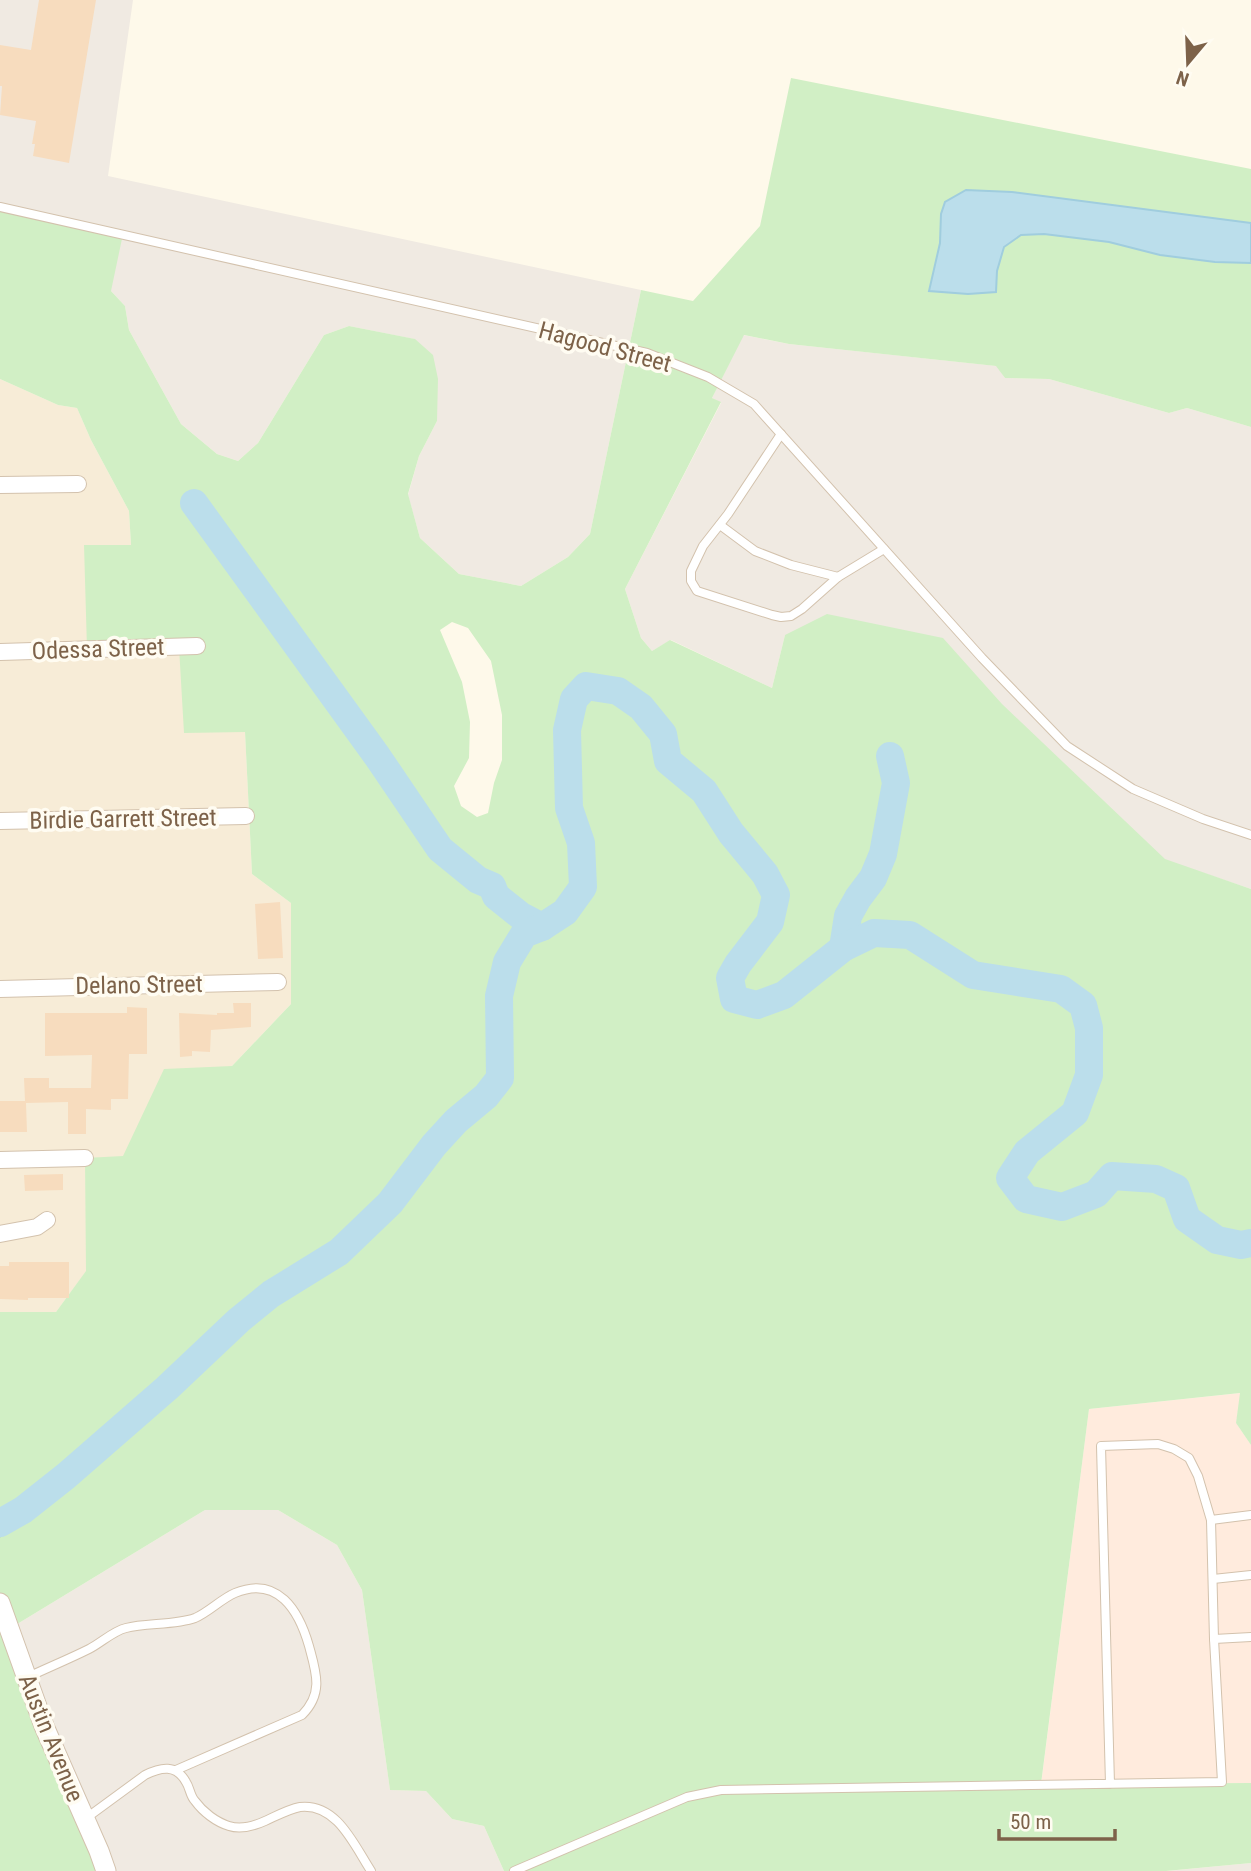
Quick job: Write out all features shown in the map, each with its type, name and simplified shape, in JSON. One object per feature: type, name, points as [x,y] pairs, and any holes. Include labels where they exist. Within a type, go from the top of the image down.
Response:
[{"type":"street","points":[[0,485],[78,484]]},
{"type":"street","name":"Odessa Street","points":[[0,652],[197,646]]},
{"type":"street","name":"Birdie Garrett Street","points":[[0,821],[246,816]]},
{"type":"street","name":"Delano Street","points":[[0,989],[278,982]]},
{"type":"street","points":[[0,1160],[85,1158]]},
{"type":"street","points":[[0,1234],[37,1227],[47,1220]]},
{"type":"street","name":"Austin Avenue","points":[[0,1603],[44,1726],[106,1871]]},
{"type":"lane","name":"Hagood Street","points":[[0,207],[646,353],[708,377],[754,404],[982,657],[1067,746],[1133,789],[1203,819],[1251,835]]},
{"type":"lane","points":[[781,434],[703,546],[691,571],[694,587],[704,594],[781,617],[791,616],[838,576],[884,549]]},
{"type":"lane","points":[[720,525],[755,551],[791,565],[838,576]]},
{"type":"lane","points":[[514,1871],[687,1797],[721,1790],[1110,1784],[1222,1782],[1211,1520],[1198,1476],[1189,1458],[1158,1444],[1101,1446],[1110,1784]]},
{"type":"lane","points":[[1211,1520],[1251,1515]]},
{"type":"lane","points":[[1213,1579],[1251,1575]]},
{"type":"lane","points":[[26,1678],[91,1648],[124,1628],[194,1618],[236,1592],[258,1588],[275,1591],[290,1603],[304,1628],[317,1677],[311,1706],[302,1715],[176,1770]]},
{"type":"lane","points":[[1214,1639],[1251,1637]]},
{"type":"lane","points":[[85,1819],[145,1775],[168,1768],[176,1770],[186,1781],[193,1800],[216,1820],[229,1826],[239,1828],[254,1825],[297,1808],[312,1807],[325,1811],[338,1820],[371,1871]]},
{"type":"shaded area","points":[[0,0],[133,0],[108,176],[641,290],[590,534],[568,557],[521,586],[459,574],[420,538],[408,495],[419,456],[437,421],[432,355],[414,339],[349,326],[324,335],[258,443],[238,461],[217,454],[181,424],[129,330],[125,306],[111,291],[0,207]]},
{"type":"shaded area","points":[[743,335],[789,344],[997,366],[1005,378],[1049,379],[1169,413],[1187,408],[1251,427],[1251,889],[1165,860],[785,635],[772,688],[671,640],[652,651],[641,638],[625,589],[721,403],[712,398]]},
{"type":"shaded area","points":[[0,379],[58,405],[77,408],[129,511],[131,545],[84,545],[180,647],[245,732],[252,874],[291,903],[291,1004],[232,1066],[56,1312],[0,1312]]},
{"type":"shaded area","points":[[1241,1393],[1236,1423],[1251,1445],[1251,1783],[1041,1785],[1089,1409]]},
{"type":"shaded area","points":[[205,1510],[278,1510],[337,1545],[362,1590],[390,1790],[426,1791],[452,1819],[484,1826],[504,1871],[106,1871],[9,1629]]},
{"type":"shaded area","points":[[1251,1863],[1251,1871],[1167,1871]]},
{"type":"green space","points":[[791,78],[1251,169],[1251,223],[1012,192],[966,190],[945,202],[941,214],[940,243],[929,291],[996,292],[997,271],[1004,247],[1021,235],[1044,234],[1109,242],[1215,262],[1251,263],[1251,427],[1187,408],[1169,413],[1049,379],[1005,378],[996,366],[789,344],[744,335],[712,398],[721,402],[625,589],[641,638],[652,651],[670,640],[772,688],[785,635],[827,614],[943,638],[1002,704],[1165,859],[1251,889],[1251,1445],[1236,1423],[1240,1393],[1089,1409],[1041,1784],[1251,1783],[1251,1863],[1166,1871],[504,1871],[484,1826],[452,1819],[426,1791],[390,1790],[362,1590],[337,1545],[278,1510],[205,1510],[9,1629],[106,1871],[0,1871],[0,1312],[56,1312],[86,1271],[85,1158],[123,1156],[164,1069],[232,1066],[291,1004],[291,903],[252,874],[245,732],[184,733],[179,647],[87,649],[84,545],[131,545],[129,511],[77,408],[58,405],[0,379],[0,207],[123,234],[111,291],[125,306],[129,330],[181,424],[217,454],[238,461],[258,443],[324,335],[349,326],[415,339],[433,355],[438,379],[437,421],[419,456],[408,494],[420,538],[459,574],[521,586],[568,557],[590,534],[641,290],[693,301],[760,226]],"holes":[[[452,622],[468,628],[491,661],[502,715],[502,760],[488,813],[477,817],[461,806],[454,786],[469,758],[470,722],[462,682],[440,630]]]},
{"type":"water","points":[[966,190],[1012,192],[1251,223],[1251,263],[1215,262],[1160,255],[1109,242],[1044,234],[1021,235],[1004,247],[997,271],[996,292],[968,294],[929,291],[940,243],[941,214],[945,202]]},
{"type":"building","points":[[39,0],[96,0],[69,163],[33,156],[36,121],[0,115],[0,45],[31,50]]},
{"type":"building","points":[[280,902],[283,958],[258,959],[255,904]]},
{"type":"building","points":[[233,1003],[251,1003],[251,1027],[211,1030],[210,1052],[192,1051],[192,1056],[180,1057],[179,1013],[234,1013]]},
{"type":"building","points":[[127,1007],[147,1008],[147,1054],[129,1054],[128,1099],[111,1099],[111,1110],[86,1109],[86,1134],[68,1134],[68,1102],[26,1103],[27,1132],[0,1132],[0,1101],[25,1101],[24,1078],[49,1078],[49,1088],[91,1088],[92,1055],[45,1056],[45,1013],[127,1013]]},
{"type":"building","points":[[63,1174],[63,1190],[25,1191],[24,1175]]},
{"type":"building","points":[[9,1262],[69,1262],[69,1298],[0,1299],[0,1266],[9,1266]]},
{"type":"waterway","points":[[194,503],[377,756],[440,849],[478,880],[492,886],[496,896],[521,916],[542,927]]},
{"type":"waterway","points":[[0,1523],[23,1510],[66,1476],[271,1294],[339,1252],[390,1203],[434,1145],[456,1121],[486,1096],[500,1078],[499,996],[507,962],[524,934],[542,927],[565,912],[583,887],[581,843],[569,808],[567,730],[574,699],[586,686],[618,691],[641,707],[663,734],[668,761],[704,791],[731,833],[765,874],[776,895],[770,922],[730,978],[734,999],[757,1005],[784,995],[843,948],[874,933],[910,935],[973,975],[1061,989],[1083,1005],[1089,1028],[1089,1075],[1075,1113],[1027,1152],[1010,1178],[1026,1199],[1062,1207],[1096,1194],[1112,1176],[1156,1179],[1176,1188],[1187,1219],[1217,1240],[1241,1245],[1251,1243]]},
{"type":"waterway","points":[[843,948],[848,916],[873,878],[883,854],[896,783],[890,756]]},
{"type":"waterway","points":[[0,1535],[113,1447],[343,1239]]}]
